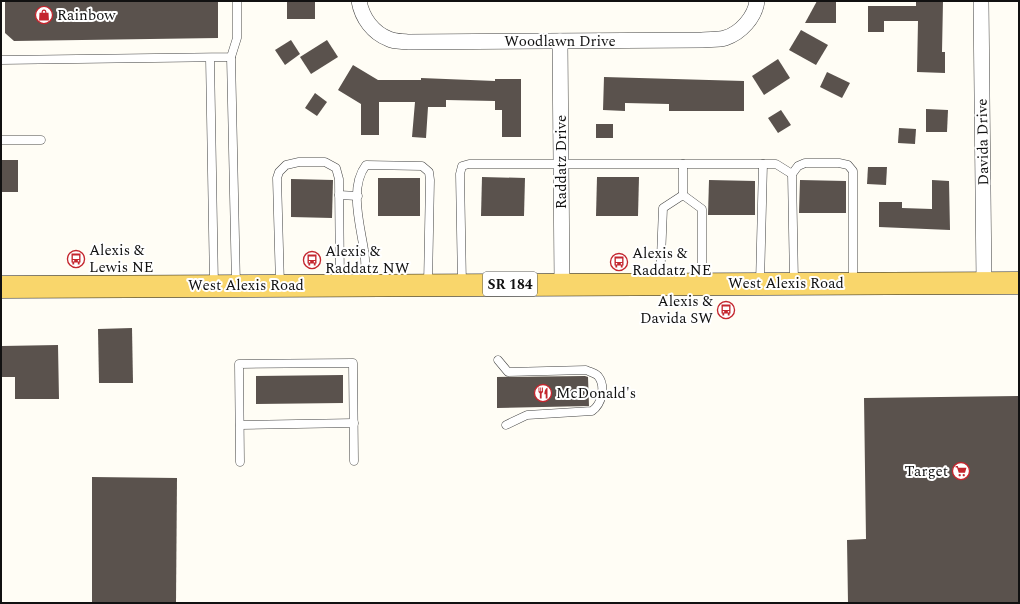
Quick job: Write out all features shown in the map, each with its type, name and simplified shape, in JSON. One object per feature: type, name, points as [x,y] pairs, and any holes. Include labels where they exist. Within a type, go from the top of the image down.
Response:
[{"type":"main road","name":"West Alexis Road","points":[[1,287],[428,284],[1019,283]]},
{"type":"street","name":"Woodlawn Drive","points":[[359,1],[360,10],[369,24],[378,33],[390,40],[408,42],[718,39],[725,38],[739,30],[751,19],[757,1]]},
{"type":"street","name":"Davida Drive","points":[[981,1],[984,283]]},
{"type":"street","name":"Raddatz Drive","points":[[560,41],[562,284]]},
{"type":"lane","points":[[236,286],[231,57],[237,38],[237,1]]},
{"type":"lane","points":[[1,60],[231,57]]},
{"type":"lane","points":[[210,58],[214,286]]},
{"type":"lane","points":[[1,140],[41,140]]},
{"type":"lane","points":[[280,285],[279,172],[286,165],[299,162],[325,162],[336,168],[339,179],[340,285]]},
{"type":"lane","points":[[794,284],[792,174],[798,166],[805,163],[840,163],[848,165],[853,171],[853,283]]},
{"type":"lane","points":[[462,284],[460,174],[462,166],[469,164],[776,164],[792,174]]},
{"type":"lane","points":[[683,164],[683,195]]},
{"type":"lane","points":[[760,283],[763,164]]},
{"type":"lane","points":[[366,285],[364,250],[357,220],[360,172],[366,165],[422,166],[429,172],[428,284]]},
{"type":"lane","points":[[339,195],[358,196]]},
{"type":"lane","points":[[660,284],[663,208],[683,195]]},
{"type":"lane","points":[[683,195],[702,209],[702,284]]},
{"type":"lane","points":[[498,360],[508,372],[586,370],[596,375],[601,381],[601,400],[598,407],[592,411],[527,415],[506,425]]},
{"type":"lane","points":[[240,462],[239,364],[353,363],[354,461]]},
{"type":"lane","points":[[240,425],[354,423]]},
{"type":"building","points":[[5,1],[218,1],[218,38],[14,41],[5,33]]},
{"type":"building","points":[[287,1],[315,1],[315,19],[287,19]]},
{"type":"building","points":[[817,1],[836,1],[836,23],[805,23]]},
{"type":"building","points":[[916,1],[943,1],[942,52],[945,52],[945,73],[917,72],[918,21],[884,21],[884,32],[868,32],[868,6],[916,6]]},
{"type":"building","points":[[801,30],[828,45],[816,65],[789,50]]},
{"type":"building","points":[[291,40],[300,54],[285,65],[275,50]]},
{"type":"building","points":[[327,40],[338,57],[311,74],[300,57]]},
{"type":"building","points":[[778,59],[790,78],[764,95],[752,76]]},
{"type":"building","points":[[353,65],[378,80],[421,80],[421,78],[495,81],[495,79],[521,79],[521,137],[502,137],[502,110],[495,110],[495,101],[446,100],[446,107],[428,107],[426,138],[412,137],[415,102],[379,102],[379,135],[361,135],[361,104],[338,90]]},
{"type":"building","points":[[827,72],[850,83],[842,98],[820,87]]},
{"type":"building","points":[[604,77],[744,81],[744,111],[669,111],[669,104],[625,103],[625,111],[603,110]]},
{"type":"building","points":[[315,93],[327,102],[317,116],[305,108]]},
{"type":"building","points":[[926,109],[948,110],[947,132],[926,132]]},
{"type":"building","points":[[781,110],[791,125],[778,133],[768,118]]},
{"type":"building","points":[[596,124],[613,124],[613,138],[596,138]]},
{"type":"building","points":[[899,128],[916,129],[915,144],[898,143]]},
{"type":"building","points":[[1,160],[18,160],[18,192],[1,192]]},
{"type":"building","points":[[868,167],[887,167],[886,185],[867,184]]},
{"type":"building","points":[[482,177],[525,178],[524,216],[481,216]]},
{"type":"building","points":[[597,177],[639,177],[638,216],[596,216]]},
{"type":"building","points":[[378,178],[420,178],[420,216],[378,216]]},
{"type":"building","points":[[291,179],[333,180],[332,218],[291,217]]},
{"type":"building","points":[[709,180],[755,181],[755,215],[708,215]]},
{"type":"building","points":[[800,180],[846,181],[846,213],[799,213]]},
{"type":"building","points":[[932,180],[949,181],[950,230],[879,227],[879,202],[902,202],[902,208],[932,209]]},
{"type":"building","points":[[132,328],[133,383],[99,383],[98,329]]},
{"type":"building","points":[[58,345],[59,399],[15,399],[15,377],[2,377],[2,346]]},
{"type":"building","points":[[343,375],[343,403],[256,404],[256,376]]},
{"type":"building","name":"McDonald's","points":[[497,377],[588,377],[589,406],[497,408]]},
{"type":"building","points":[[1019,396],[1019,603],[848,603],[847,540],[866,539],[864,398]]},
{"type":"building","points":[[92,477],[177,478],[176,603],[92,603]]},
{"type":"place","name":"Rainbow","points":[[44,15]]},
{"type":"place","name":"Alexis & Lewis NE","points":[[76,259]]},
{"type":"place","name":"Alexis & Raddatz NW","points":[[312,260]]},
{"type":"place","name":"Alexis & Raddatz NE","points":[[619,262]]},
{"type":"place","name":"Alexis & Davida SW","points":[[726,310]]},
{"type":"place","name":"McDonald's","points":[[543,393]]},
{"type":"place","name":"Target","points":[[961,471]]}]
